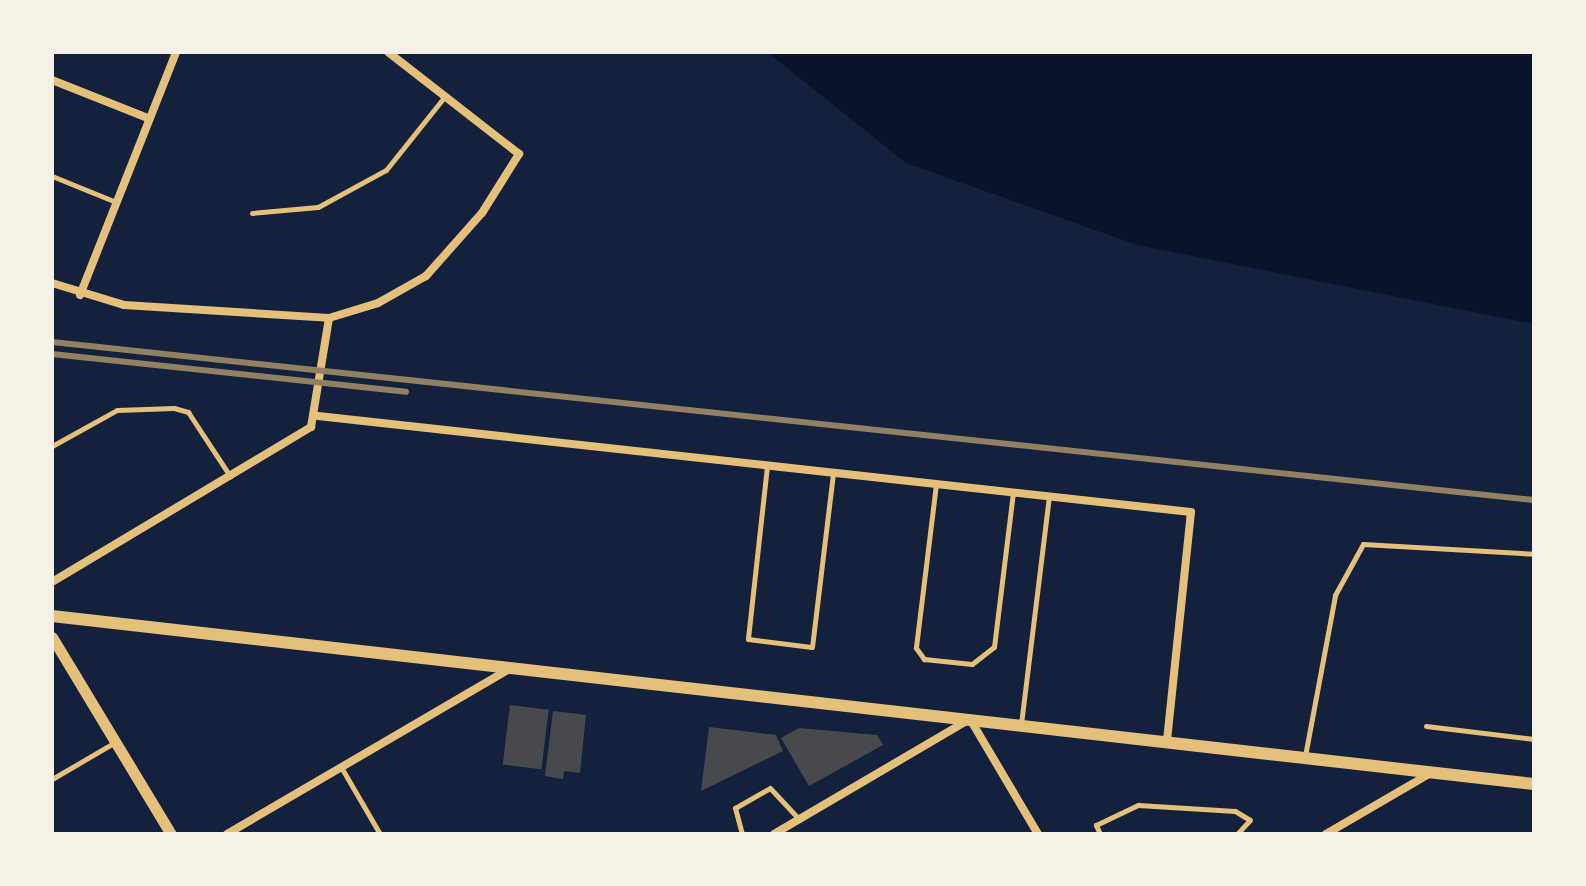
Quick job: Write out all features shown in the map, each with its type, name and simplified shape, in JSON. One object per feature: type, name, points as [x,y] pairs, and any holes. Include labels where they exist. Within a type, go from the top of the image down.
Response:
[{"type":"main road","points":[[52,616],[508,670],[1438,769],[1534,784]]},
{"type":"street","points":[[80,295],[176,52]]},
{"type":"street","points":[[52,283],[80,295],[169,310],[329,318],[378,303],[426,276],[482,213],[519,154],[388,52]]},
{"type":"street","points":[[52,80],[150,119]]},
{"type":"street","points":[[52,582],[303,435],[318,416],[329,318]]},
{"type":"street","points":[[318,416],[1191,512],[1167,740]]},
{"type":"street","points":[[52,637],[171,834]]},
{"type":"street","points":[[227,834],[508,670]]},
{"type":"street","points":[[774,834],[970,719],[1038,834]]},
{"type":"street","points":[[1329,833],[1438,769]]},
{"type":"lane","points":[[252,213],[318,207],[386,170],[445,96]]},
{"type":"lane","points":[[52,176],[117,203]]},
{"type":"lane","points":[[52,446],[117,410],[174,408],[188,412],[231,477]]},
{"type":"lane","points":[[767,466],[748,639],[812,647],[833,473]]},
{"type":"lane","points":[[936,484],[916,648],[924,659],[972,664],[994,647],[1013,493]]},
{"type":"lane","points":[[1021,724],[1049,497]]},
{"type":"lane","points":[[1305,756],[1335,595],[1363,544],[1534,554]]},
{"type":"lane","points":[[1426,726],[1534,739]]},
{"type":"lane","points":[[52,779],[117,741]]},
{"type":"lane","points":[[341,767],[380,834]]},
{"type":"lane","points":[[742,834],[735,808],[770,788],[799,820]]},
{"type":"lane","points":[[1100,834],[1096,825],[1138,805],[1235,811],[1250,820],[1237,834]]},
{"type":"water","points":[[767,52],[1534,52],[1534,324],[1137,245],[906,163]]},
{"type":"building","points":[[510,705],[549,710],[541,769],[503,765]]},
{"type":"building","points":[[553,711],[586,715],[580,773],[564,771],[563,779],[545,776]]},
{"type":"building","points":[[709,727],[776,735],[783,751],[701,791]]},
{"type":"building","points":[[799,728],[877,735],[883,745],[809,786],[781,738]]},
{"type":"railway","points":[[52,342],[1534,500]]},
{"type":"railway","points":[[52,354],[406,392]]}]
